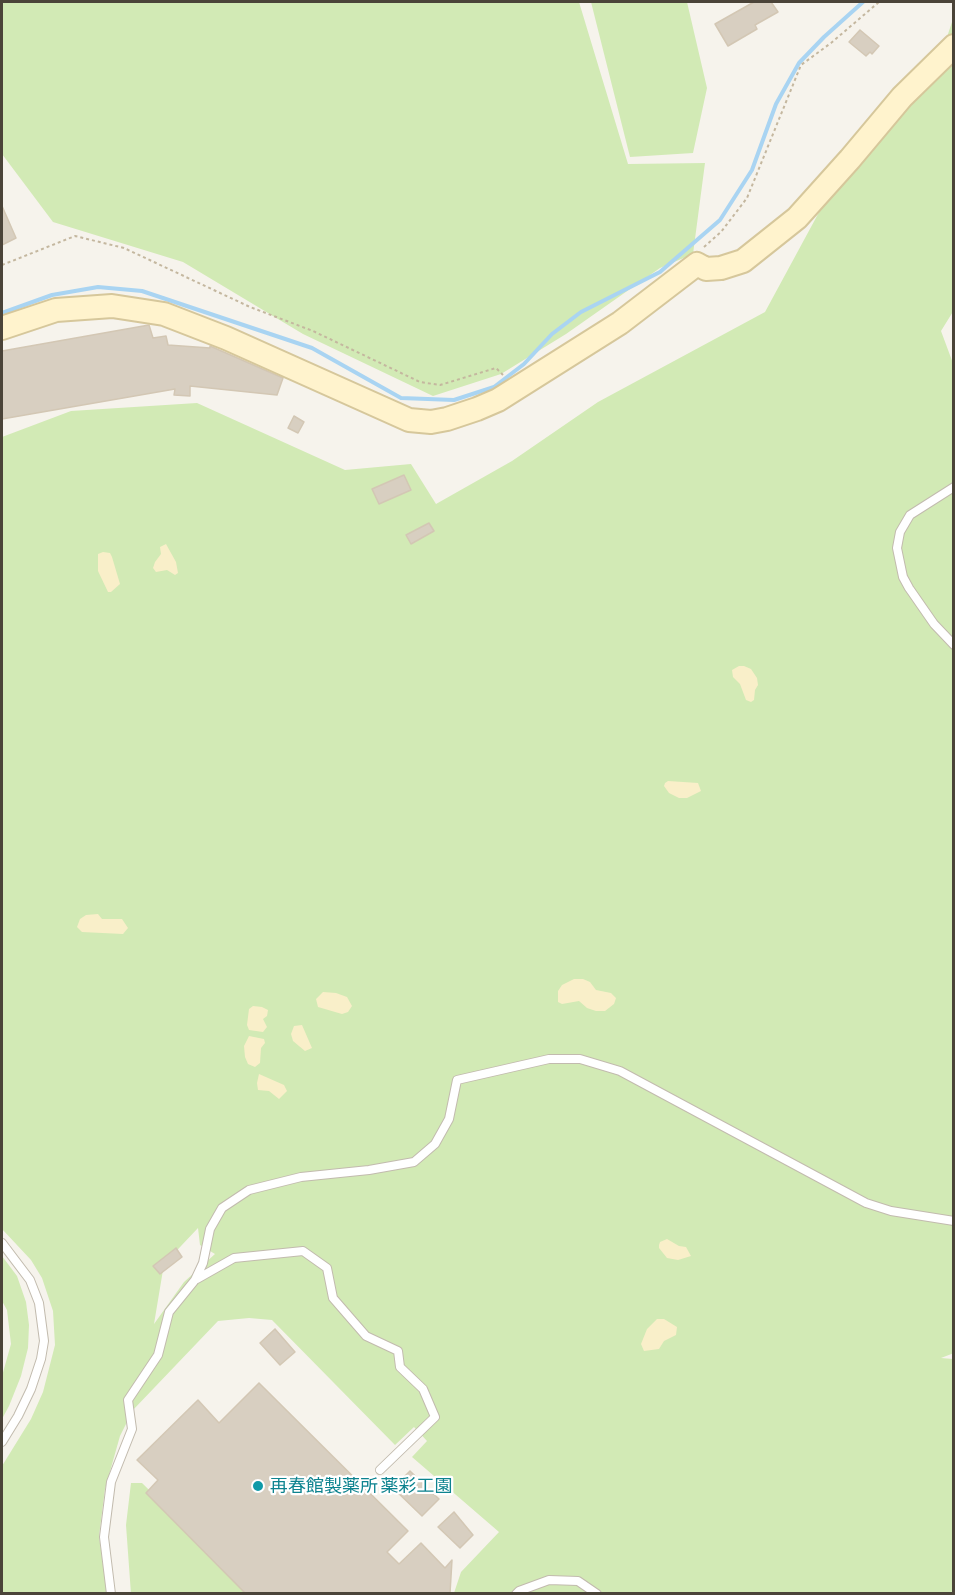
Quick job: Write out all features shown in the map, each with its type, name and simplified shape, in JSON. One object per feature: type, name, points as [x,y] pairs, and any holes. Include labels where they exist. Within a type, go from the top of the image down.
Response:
[{"type":"street","points":[[2,328],[56,310],[112,306],[164,314],[226,338],[410,420],[431,422],[477,409],[498,400],[620,323],[697,264],[706,268],[714,268],[743,261],[796,219],[902,97],[954,46]]},
{"type":"lane","points":[[954,487],[910,515],[900,532],[897,548],[903,577],[909,588],[934,624],[954,645]]},
{"type":"lane","points":[[111,1593],[104,1536],[111,1482],[132,1429],[128,1400],[158,1355],[169,1312],[195,1280],[203,1263],[210,1229],[222,1208],[249,1190],[302,1177],[369,1170],[414,1162],[435,1144],[449,1119],[457,1080],[549,1059],[580,1059],[620,1071],[866,1203],[891,1211],[954,1221]]},
{"type":"lane","points":[[2,1243],[30,1280],[39,1303],[44,1341],[41,1359],[31,1389],[2,1442]]},
{"type":"lane","points":[[195,1280],[234,1258],[303,1251],[327,1268],[333,1298],[366,1336],[398,1351],[400,1367],[423,1389],[435,1417],[380,1470]]},
{"type":"lane","points":[[516,1593],[549,1580],[578,1581],[597,1593]]},
{"type":"path","points":[[697,264],[698,253],[720,232],[747,198],[801,65],[879,2]]},
{"type":"path","points":[[2,265],[75,236],[124,248],[420,382],[440,385],[496,369],[499,371]]},
{"type":"green space","points":[[2,2],[579,2],[628,164],[705,163],[693,254],[660,268],[566,334],[501,374],[433,396],[303,334],[183,262],[53,222],[2,154]]},
{"type":"green space","points":[[591,2],[687,2],[707,88],[693,153],[630,157]]},
{"type":"green space","points":[[953,19],[954,310],[941,331],[954,366],[954,1353],[941,1358],[953,1359],[953,1593],[454,1593],[461,1572],[499,1532],[412,1457],[427,1441],[414,1427],[395,1445],[272,1320],[249,1318],[218,1321],[133,1410],[120,1436],[105,1489],[99,1536],[107,1593],[2,1593],[2,1466],[31,1419],[43,1392],[55,1345],[53,1311],[42,1278],[31,1260],[2,1229],[2,437],[71,411],[197,403],[345,470],[411,464],[436,504],[512,461],[598,402],[765,312],[824,203],[932,82]],"holes":[[[198,1228],[200,1245],[215,1254],[184,1282],[154,1324],[164,1264]]]},
{"type":"green space","points":[[2,1256],[17,1276],[26,1302],[29,1325],[28,1348],[21,1376],[2,1419],[2,1376],[11,1344],[7,1310],[2,1301]]},
{"type":"green space","points":[[131,1483],[142,1483],[254,1593],[131,1594],[126,1525]]},
{"type":"sand","points":[[166,544],[176,562],[178,573],[175,575],[167,570],[156,572],[153,568],[161,554],[160,547]]},
{"type":"sand","points":[[110,553],[120,584],[111,592],[108,592],[98,571],[98,554]]},
{"type":"sand","points":[[739,666],[751,669],[757,678],[758,685],[754,700],[751,702],[746,700],[740,684],[733,677],[732,670]]},
{"type":"sand","points":[[668,781],[698,783],[701,791],[687,798],[679,798],[669,793],[664,786]]},
{"type":"sand","points":[[98,914],[102,919],[122,919],[128,928],[123,934],[82,932],[77,927],[80,919],[86,915]]},
{"type":"sand","points":[[574,979],[583,979],[590,982],[596,990],[611,993],[616,998],[614,1004],[605,1011],[596,1011],[587,1008],[579,1001],[562,1004],[558,1002],[558,991],[562,985]]},
{"type":"sand","points":[[323,992],[347,997],[352,1006],[348,1012],[342,1014],[318,1007],[316,999]]},
{"type":"sand","points":[[253,1006],[268,1010],[267,1016],[263,1019],[267,1027],[263,1032],[249,1030],[247,1025],[249,1009]]},
{"type":"sand","points":[[302,1025],[312,1048],[305,1051],[293,1041],[291,1034],[294,1026]]},
{"type":"sand","points":[[249,1036],[264,1039],[265,1043],[261,1048],[260,1063],[255,1067],[248,1064],[245,1057],[244,1046]]},
{"type":"sand","points":[[259,1074],[284,1085],[287,1091],[279,1099],[269,1091],[258,1090]]},
{"type":"sand","points":[[667,1239],[686,1247],[691,1256],[678,1260],[667,1258],[659,1245]]},
{"type":"sand","points":[[657,1319],[664,1319],[677,1327],[676,1335],[664,1341],[659,1349],[644,1351],[641,1344],[647,1329]]},
{"type":"building","points":[[754,2],[771,2],[778,12],[755,25],[757,29],[728,46],[715,24]]},
{"type":"building","points":[[860,30],[879,46],[872,54],[870,52],[866,56],[849,42]]},
{"type":"building","points":[[2,206],[16,238],[2,245]]},
{"type":"building","points":[[149,325],[153,338],[166,336],[168,345],[210,348],[210,346],[283,378],[277,395],[190,386],[190,396],[174,395],[175,389],[2,419],[2,351]]},
{"type":"building","points":[[294,416],[304,422],[298,433],[288,428]]},
{"type":"building","points":[[404,475],[411,490],[379,504],[372,489]]},
{"type":"building","points":[[429,523],[434,531],[411,544],[406,535]]},
{"type":"building","points":[[176,1248],[182,1257],[160,1274],[153,1266]]},
{"type":"building","points":[[275,1329],[295,1352],[280,1365],[260,1343]]},
{"type":"building","name":"再春館製薬所 薬彩工園","points":[[259,1383],[408,1531],[387,1552],[399,1564],[421,1543],[445,1568],[452,1560],[450,1593],[245,1593],[146,1493],[158,1480],[137,1460],[198,1400],[219,1423]]},
{"type":"building","points":[[410,1471],[439,1499],[422,1516],[393,1488]]},
{"type":"building","points":[[454,1512],[473,1535],[460,1548],[438,1527]]},
{"type":"waterway","points":[[2,313],[52,295],[98,287],[142,291],[312,348],[401,398],[454,400],[494,387],[524,364],[552,334],[581,312],[660,272],[720,220],[752,170],[776,104],[799,63],[863,2]]},
{"type":"place","name":"再春館製薬所 薬彩工園","points":[[258,1486]]}]
